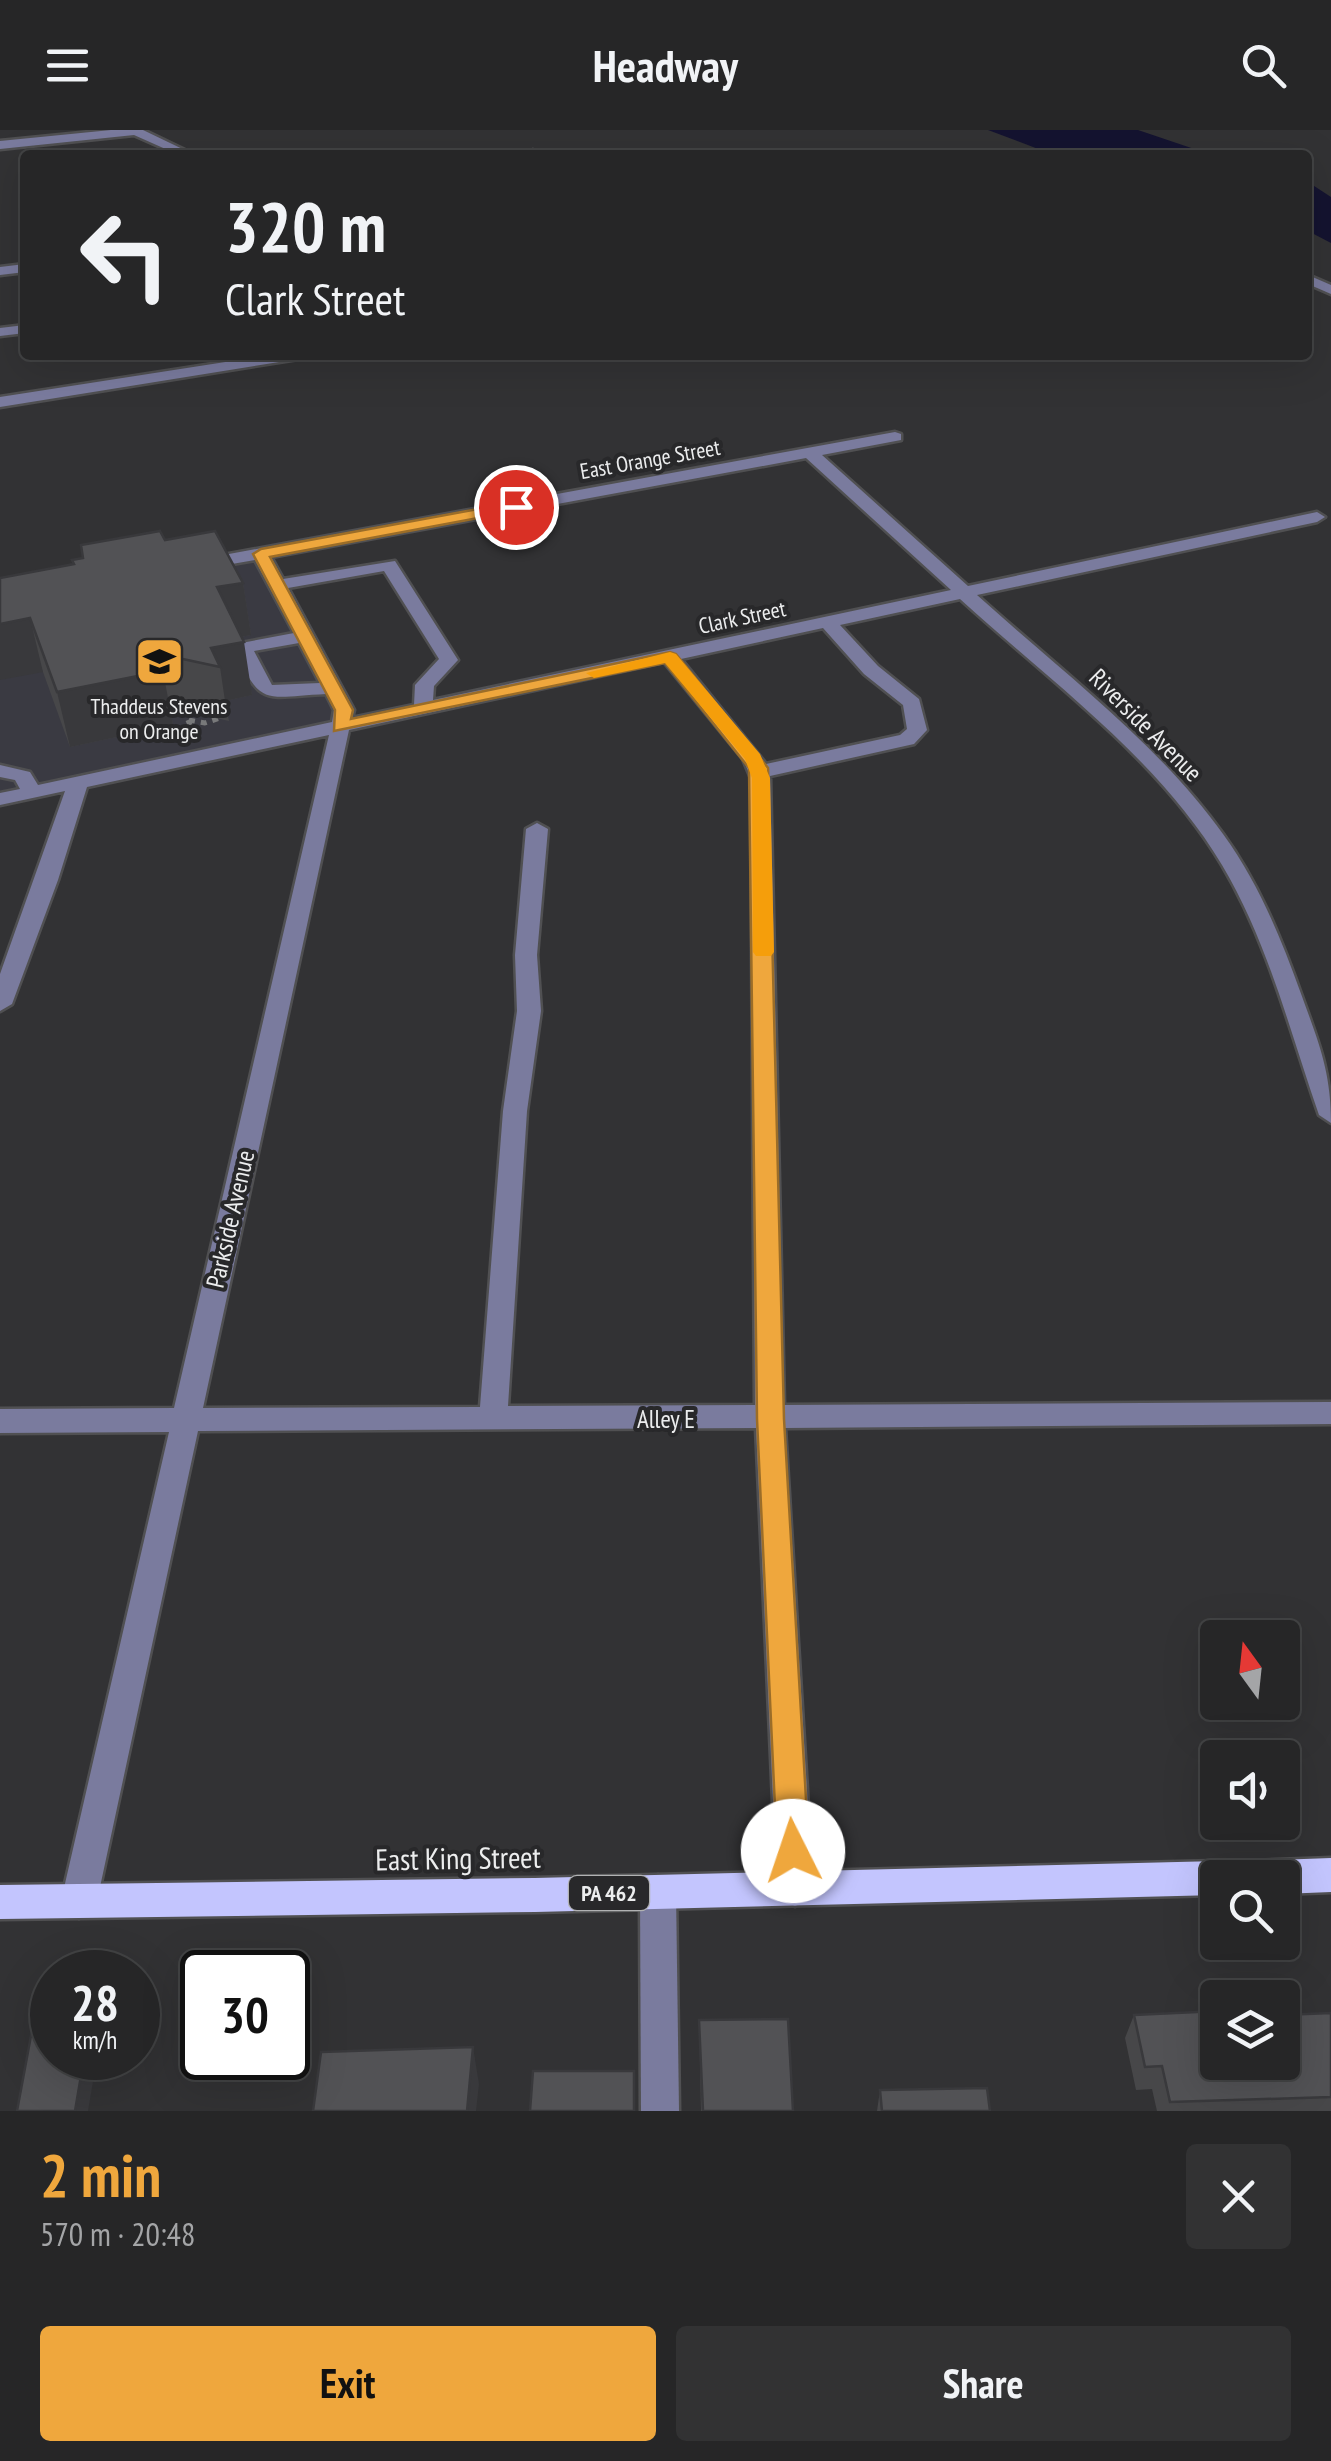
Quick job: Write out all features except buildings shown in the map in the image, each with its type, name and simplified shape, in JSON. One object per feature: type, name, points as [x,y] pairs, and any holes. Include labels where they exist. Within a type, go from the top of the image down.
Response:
[{"type":"main road","points":[[1300,1877],[1331,1876]]},
{"type":"main road","name":"East King Street","points":[[0,1902],[1200,1878]]},
{"type":"street","points":[[0,145],[134,130],[178,150]]},
{"type":"street","points":[[0,402],[266,360]]},
{"type":"street","name":"East Orange Street","points":[[186,567],[895,438]]},
{"type":"street","name":"Riverside Avenue","points":[[810,453],[1170,784],[1233,864],[1254,904],[1331,1115]]},
{"type":"street","name":"Clark Street","points":[[0,799],[28,784],[78,782],[1318,517]]},
{"type":"street","name":"Parkside Avenue","points":[[79,1901],[344,710],[261,554]]},
{"type":"street","points":[[278,585],[389,564],[449,660],[426,685],[423,710]]},
{"type":"street","points":[[759,772],[907,740],[917,730],[912,702],[871,670],[830,624]]},
{"type":"street","points":[[305,636],[243,648],[260,685],[268,691],[333,688]]},
{"type":"street","points":[[670,657],[753,758],[759,772],[770,1419],[795,1889]]},
{"type":"street","points":[[0,771],[28,784]]},
{"type":"street","points":[[0,1004],[48,880],[78,782]]},
{"type":"street","points":[[493,1420],[515,1112],[529,1012],[526,954],[537,828]]},
{"type":"street","name":"Alley E","points":[[0,1421],[1331,1413]]},
{"type":"street","points":[[658,1892],[660,2111]]},
{"type":"path","points":[[173,716],[185,714],[205,723],[220,718]]},
{"type":"path","points":[[185,714],[192,730]]},
{"type":"shaded area","points":[[988,130],[1138,130],[1197,150],[1041,150]]},
{"type":"shaded area","points":[[1312,185],[1331,197],[1331,243],[1312,233]]},
{"type":"shaded area","name":"Thaddeus Stevens on Orange","points":[[261,554],[344,710],[340,727],[0,799],[0,601]]},
{"type":"slow traffic","points":[[594,673],[670,657],[753,758],[761,778],[764,952]]},
{"type":"place","name":"Thaddeus Stevens on Orange","points":[[159,662]]},
{"type":"route","points":[[516,507],[261,554],[344,710],[340,727],[670,657],[758,768],[770,1419],[793,1851]]}]
